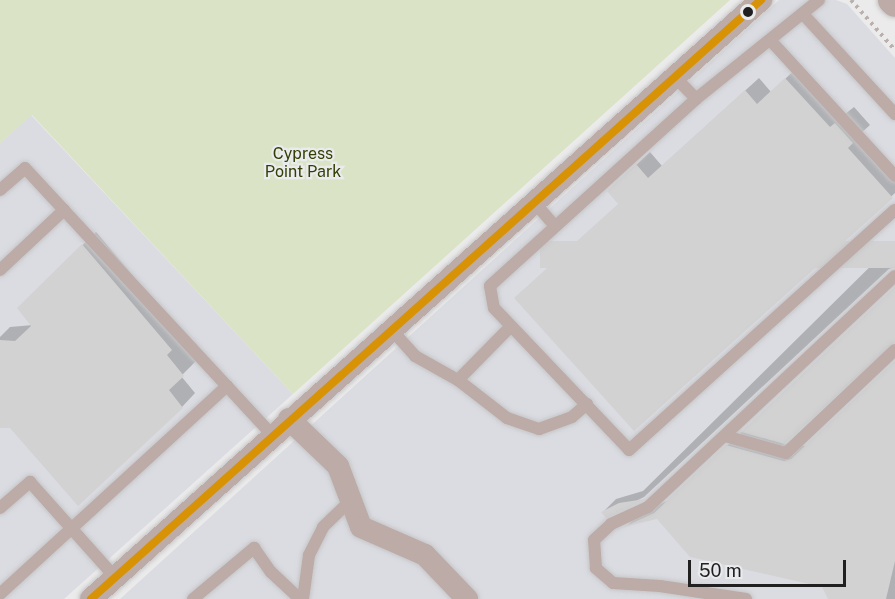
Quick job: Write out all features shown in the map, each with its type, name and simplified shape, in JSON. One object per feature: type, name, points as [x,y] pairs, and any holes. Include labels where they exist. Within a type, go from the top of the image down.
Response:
[{"type":"street","points":[[91,599],[390,328],[676,78],[760,0]]},
{"type":"street","points":[[289,419],[338,466],[353,499],[361,527],[425,555],[467,599]]},
{"type":"lane","points":[[819,0],[771,41],[696,99],[490,286],[495,308],[510,327],[629,450],[895,210]]},
{"type":"lane","points":[[803,14],[895,114]]},
{"type":"lane","points":[[771,41],[895,176]]},
{"type":"lane","points":[[676,78],[696,99]]},
{"type":"lane","points":[[0,190],[25,168],[272,435]]},
{"type":"lane","points":[[534,202],[555,226]]},
{"type":"lane","points":[[0,270],[64,210]]},
{"type":"lane","points":[[746,599],[660,585],[613,583],[596,568],[594,540],[611,524],[648,507],[895,276]]},
{"type":"lane","points":[[458,380],[510,327]]},
{"type":"lane","points":[[390,328],[415,356],[458,380],[507,418],[539,429],[572,417],[587,404]]},
{"type":"lane","points":[[725,436],[786,453],[895,350]]},
{"type":"lane","points":[[0,594],[227,386]]},
{"type":"lane","points":[[0,508],[30,482],[115,577]]},
{"type":"lane","points":[[301,599],[309,555],[323,527],[353,499]]},
{"type":"lane","points":[[193,599],[254,548],[271,572],[301,599]]},
{"type":"path","points":[[851,0],[895,50]]},
{"type":"shaded area","points":[[779,0],[836,0],[847,4],[895,58],[895,599],[120,599]]},
{"type":"shaded area","points":[[31,115],[293,394],[64,599],[0,599],[0,143]]},
{"type":"green space","name":"Cypress Point Park","points":[[0,0],[730,0],[293,394],[32,115],[0,143]]},
{"type":"building","points":[[785,78],[830,127],[835,123],[853,143],[848,148],[893,198],[634,431],[514,298],[618,204],[607,191],[636,164],[648,178],[745,90],[757,104]]},
{"type":"building","points":[[540,241],[895,241],[895,268],[540,268]]},
{"type":"building","points":[[82,244],[172,350],[167,355],[184,376],[169,390],[183,408],[78,506],[10,428],[0,428],[0,340],[15,341],[31,326],[17,308]]},
{"type":"building","points":[[895,287],[895,342],[784,444],[741,432]]},
{"type":"building","points":[[895,361],[895,561],[886,599],[828,599],[822,587],[690,557],[657,519],[623,527],[654,513],[726,445],[784,461],[791,459]]},
{"type":"building","points":[[645,499],[606,518],[601,512],[619,503]]},
{"type":"transit line","points":[[91,599],[761,0]]}]
